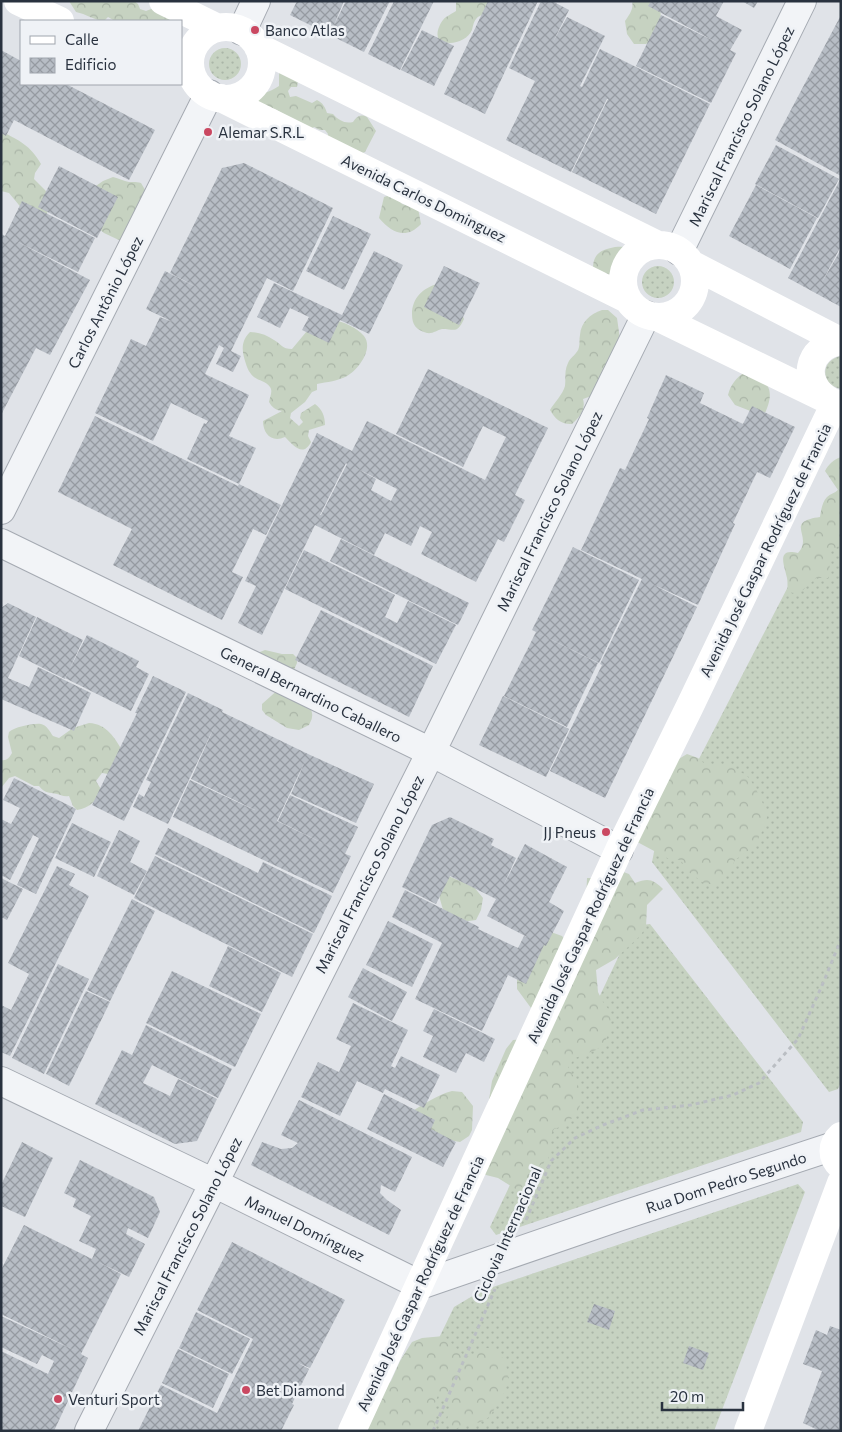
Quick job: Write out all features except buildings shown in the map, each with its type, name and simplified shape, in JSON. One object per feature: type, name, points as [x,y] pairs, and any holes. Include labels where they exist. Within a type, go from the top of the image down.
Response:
[{"type":"main road","points":[[18,1],[58,20]]},
{"type":"main road","points":[[163,1],[239,35],[676,253],[840,341]]},
{"type":"main road","points":[[213,30],[239,35],[262,64],[259,76],[253,86],[239,96],[203,90],[192,73],[190,61],[195,44],[213,30]]},
{"type":"main road","name":"Avenida Carlos Dominguez","points":[[203,90],[835,403]]},
{"type":"main road","points":[[642,249],[676,253],[695,274],[695,286],[692,296],[686,306],[677,313],[666,317],[644,310],[623,289],[625,268],[630,259],[642,249]]},
{"type":"main road","points":[[835,403],[822,397],[816,391],[812,383],[811,365],[821,348],[830,343],[840,341]]},
{"type":"main road","name":"Avenida José Gaspar Rodríguez de Francia","points":[[352,1431],[619,850],[835,403]]},
{"type":"main road","points":[[748,1431],[841,1183]]},
{"type":"street","points":[[239,35],[256,1]]},
{"type":"street","name":"Mariscal Francisco Solano López","points":[[676,253],[802,1]]},
{"type":"street","name":"Carlos Antônio López","points":[[1,510],[203,90]]},
{"type":"street","name":"Mariscal Francisco Solano López","points":[[89,1431],[431,752],[644,310]]},
{"type":"street","name":"General Bernardino Caballero","points":[[1,543],[431,752],[619,850]]},
{"type":"street","name":"Manuel Domínguez","points":[[1,1081],[214,1183],[420,1285]]},
{"type":"street","name":"Rua Dom Pedro Segundo","points":[[510,1254],[618,1217],[838,1149]]},
{"type":"street","points":[[420,1285],[510,1254]]},
{"type":"path","name":"Ciclovia Internacional","points":[[433,1431],[551,1161],[575,1138],[643,1110],[691,1105],[733,1095],[759,1083],[798,1039],[841,939]]},
{"type":"green space","points":[[69,1],[134,1],[140,9],[146,11],[156,7],[175,20],[113,20],[108,17],[105,20],[100,20],[76,12]]},
{"type":"green space","points":[[456,1],[494,1],[486,14],[476,19],[470,34],[463,40],[454,43],[441,41],[438,37],[440,25],[444,19],[456,11]]},
{"type":"green space","points":[[632,1],[660,1],[661,21],[651,41],[646,44],[634,44],[627,34],[625,21],[632,9]]},
{"type":"green space","points":[[225,48],[237,52],[241,64],[237,76],[225,80],[213,76],[209,64],[213,52]]},
{"type":"green space","points":[[281,69],[298,81],[297,87],[291,87],[288,91],[290,97],[296,96],[312,103],[317,100],[324,105],[327,113],[333,114],[344,122],[353,122],[357,117],[361,116],[367,117],[376,131],[365,152],[360,154],[327,140],[328,134],[325,130],[314,127],[310,130],[275,109],[270,111],[257,103],[259,92],[267,92],[279,86]]},
{"type":"green space","points":[[1,131],[29,148],[41,164],[35,173],[34,179],[49,194],[47,216],[28,216],[9,193],[1,191]]},
{"type":"green space","points":[[113,177],[127,182],[141,183],[147,193],[121,241],[104,233],[95,225],[93,188]]},
{"type":"green space","points":[[384,197],[397,198],[402,204],[418,208],[421,224],[410,232],[405,233],[399,233],[389,228],[379,218]]},
{"type":"green space","points":[[615,247],[630,249],[633,255],[633,265],[623,273],[602,276],[593,269],[594,259],[602,251]]},
{"type":"green space","points":[[658,266],[670,270],[674,282],[670,294],[658,298],[646,294],[642,282],[646,270]]},
{"type":"green space","points":[[437,284],[464,319],[455,330],[442,329],[427,333],[417,329],[414,324],[412,308],[419,294]]},
{"type":"green space","points":[[602,310],[608,310],[617,318],[621,346],[616,362],[602,371],[602,383],[597,394],[583,399],[582,413],[578,419],[572,424],[565,424],[557,419],[550,410],[564,389],[567,366],[578,349],[584,322],[590,316]]},
{"type":"green space","points":[[333,320],[350,325],[364,336],[367,341],[366,353],[356,369],[347,376],[317,384],[317,390],[312,392],[305,402],[291,413],[290,418],[299,426],[303,422],[300,418],[301,413],[315,404],[320,408],[324,416],[325,425],[309,430],[308,436],[311,442],[308,447],[301,450],[285,437],[280,439],[272,438],[265,430],[263,421],[282,411],[274,408],[269,402],[270,387],[254,377],[246,366],[243,343],[250,332],[253,332],[265,335],[284,347],[292,349],[307,331]]},
{"type":"green space","points":[[841,356],[841,389],[829,383],[825,372],[829,362]]},
{"type":"green space","points":[[745,372],[762,381],[769,389],[769,401],[765,413],[753,412],[735,405],[728,395],[734,382]]},
{"type":"green space","points":[[841,457],[841,542],[829,554],[830,572],[828,578],[816,578],[803,590],[793,593],[788,591],[784,555],[791,552],[798,553],[803,541],[801,526],[803,522],[820,517],[825,499],[838,490],[825,471],[832,462]]},
{"type":"green space","points":[[841,484],[841,1082],[838,1089],[829,1092],[652,862],[656,842]]},
{"type":"green space","points":[[265,650],[282,654],[293,654],[297,658],[297,663],[293,672],[256,657]]},
{"type":"green space","points":[[280,688],[301,699],[310,707],[312,717],[309,725],[299,730],[287,728],[266,715],[262,710],[262,704]]},
{"type":"green space","points":[[89,723],[106,729],[123,752],[108,774],[102,773],[96,781],[102,791],[89,806],[77,810],[69,796],[45,792],[39,786],[34,786],[15,776],[9,778],[1,788],[1,760],[8,759],[12,753],[8,737],[9,732],[15,728],[41,724],[47,727],[53,736],[59,738],[73,728]]},
{"type":"green space","points":[[687,754],[698,758],[706,765],[729,764],[748,777],[755,787],[767,817],[764,828],[753,847],[735,860],[730,870],[717,884],[705,884],[686,870],[681,860],[669,859],[628,837],[677,760]]},
{"type":"green space","points":[[618,870],[629,874],[635,883],[650,880],[663,889],[647,905],[646,927],[640,936],[615,959],[596,970],[598,992],[609,1010],[611,1021],[605,1043],[596,1050],[575,1058],[568,1067],[580,1092],[581,1098],[578,1111],[567,1123],[554,1129],[549,1138],[551,1149],[548,1159],[539,1166],[536,1178],[517,1190],[498,1178],[486,1175],[478,1168],[492,1081],[506,1049],[513,1040],[524,1039],[549,996],[531,1008],[517,989],[517,977],[551,932],[562,936],[569,944],[586,902],[587,878],[598,878]]},
{"type":"green space","points":[[446,875],[474,887],[483,898],[481,910],[476,920],[462,922],[444,913],[437,889]]},
{"type":"green space","points":[[650,924],[803,1122],[801,1132],[496,1235],[490,1227],[633,926]]},
{"type":"green space","points":[[452,1091],[462,1092],[473,1106],[472,1130],[469,1136],[460,1142],[443,1139],[407,1114],[435,1098]]},
{"type":"green space","points":[[798,1184],[805,1192],[714,1431],[394,1431],[454,1307],[481,1291]]},
{"type":"green space","points":[[444,1336],[466,1358],[486,1348],[497,1349],[502,1356],[507,1370],[508,1382],[503,1396],[490,1416],[485,1420],[468,1426],[452,1429],[447,1419],[451,1409],[448,1399],[438,1395],[434,1406],[435,1431],[365,1431],[383,1390],[391,1381],[400,1361],[412,1342],[422,1338]]},
{"type":"place","name":"Banco Atlas","points":[[255,30]]},
{"type":"place","name":"Alemar S.R.L","points":[[208,132]]},
{"type":"place","name":"JJ Pneus","points":[[606,832]]},
{"type":"place","name":"Bet Diamond","points":[[246,1390]]},
{"type":"place","name":"Venturi Sport","points":[[58,1399]]}]
